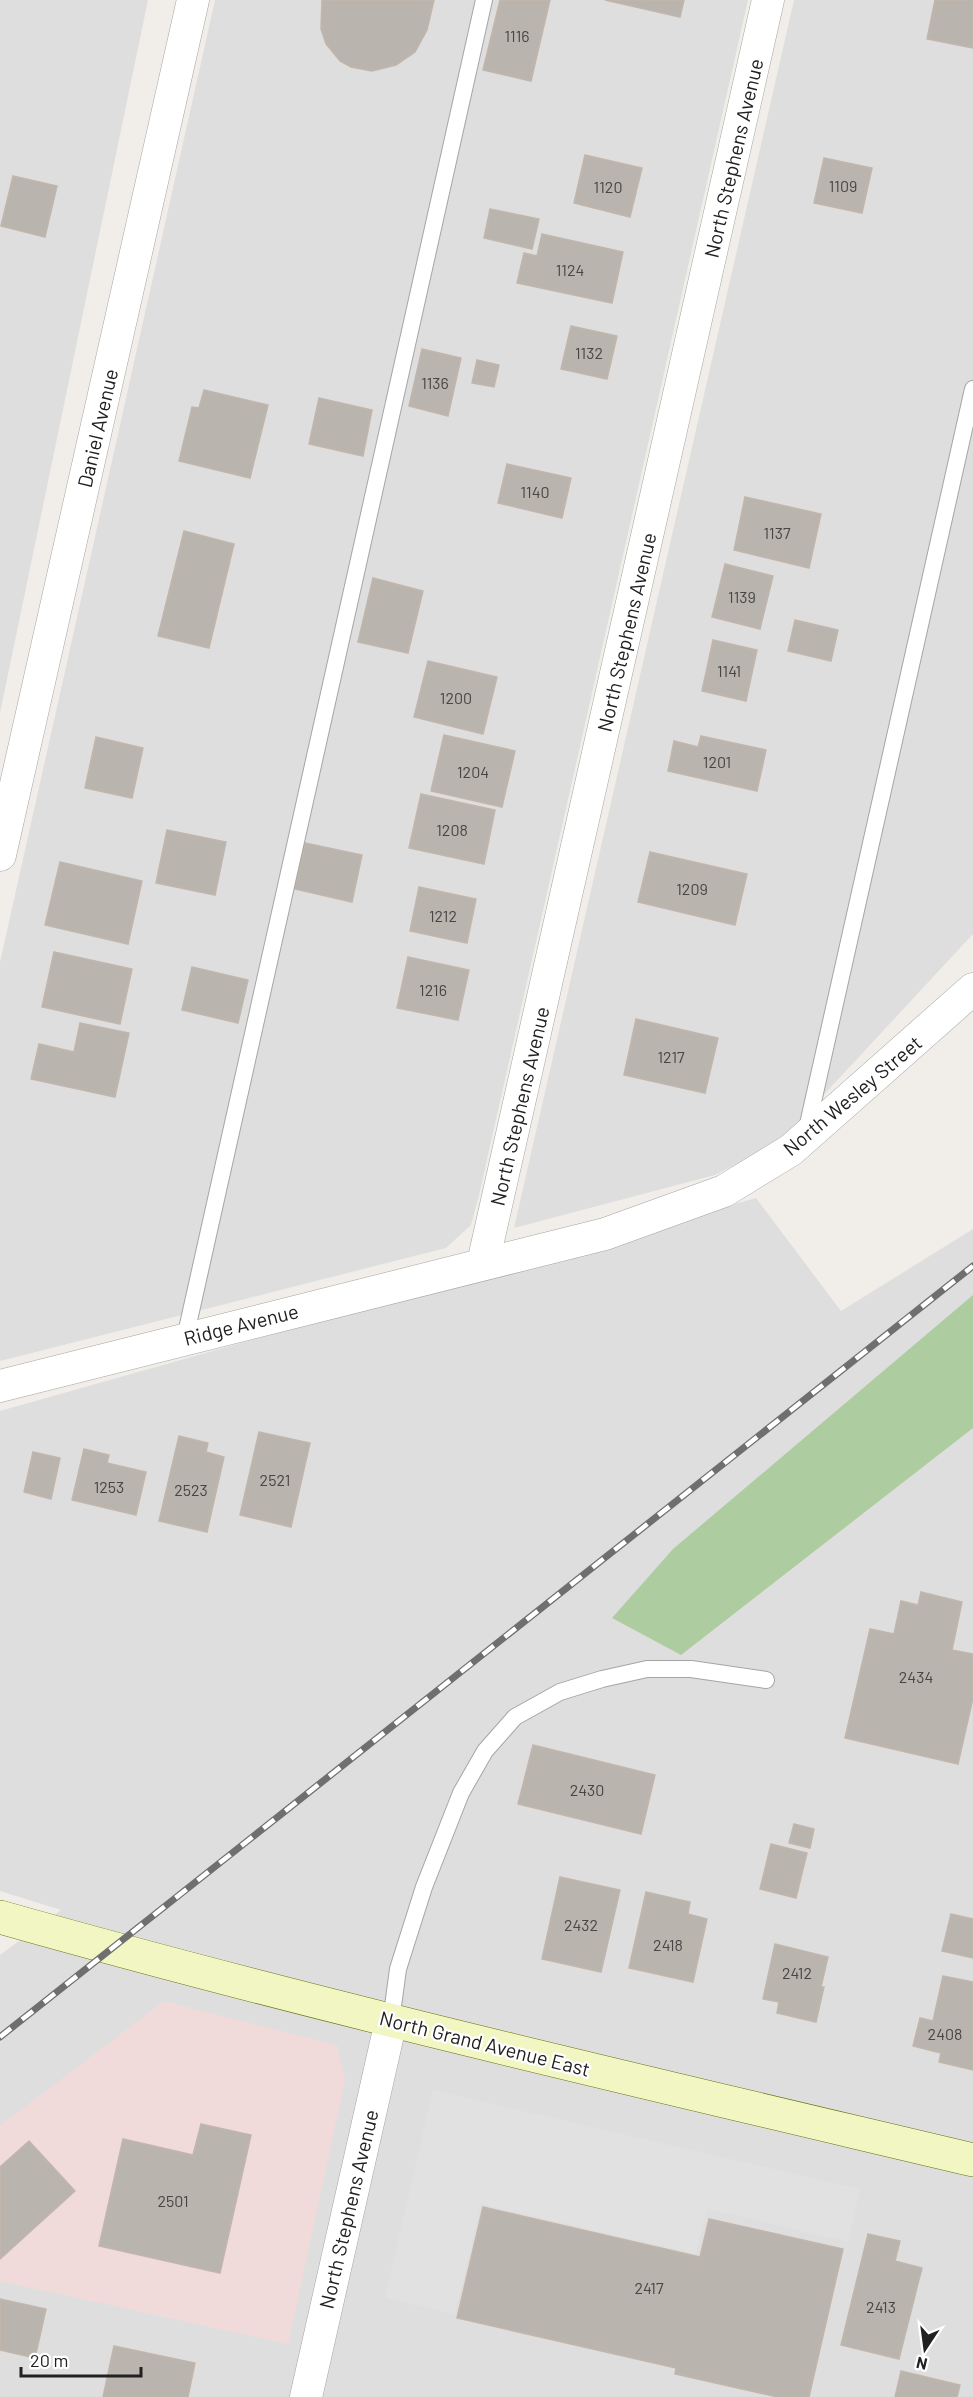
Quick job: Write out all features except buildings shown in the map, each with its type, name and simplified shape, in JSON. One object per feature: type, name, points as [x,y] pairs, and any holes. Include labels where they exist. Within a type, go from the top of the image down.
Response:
[{"type":"street","name":"Daniel Avenue","points":[[0,855],[193,0]]},
{"type":"street","name":"North Stephens Avenue","points":[[483,1263],[768,0]]},
{"type":"street","name":"North Wesley Street","points":[[483,1263],[605,1234],[724,1191],[791,1150],[973,989]]},
{"type":"street","name":"Ridge Avenue","points":[[0,1386],[483,1263]]},
{"type":"street","name":"North Grand Avenue East","points":[[0,1917],[391,2021],[973,2160]]},
{"type":"street","name":"North Stephens Avenue","points":[[306,2397],[391,2021]]},
{"type":"lane","points":[[185,1338],[484,0]]},
{"type":"lane","points":[[806,1137],[973,389]]},
{"type":"lane","points":[[391,2021],[401,1958],[424,1887],[461,1793],[485,1751],[515,1717],[560,1692],[602,1679],[647,1669],[691,1669],[766,1680]]},
{"type":"shaded area","points":[[0,0],[148,0],[0,713]]},
{"type":"shaded area","points":[[215,0],[748,0],[471,1225],[446,1248],[0,1361],[0,962]]},
{"type":"shaded area","points":[[794,0],[973,0],[973,934],[780,1142],[715,1175],[514,1228]]},
{"type":"shaded area","points":[[756,1198],[841,1311],[973,1229],[973,2397],[0,2397],[0,1955],[61,1910],[0,1891],[0,1411]]},
{"type":"shaded area","points":[[164,2001],[337,2045],[345,2080],[288,2344],[0,2281],[0,2126]]},
{"type":"shaded area","points":[[433,2090],[860,2189],[848,2242],[707,2209],[696,2254],[481,2204],[455,2314],[385,2298]]},
{"type":"green space","points":[[973,1295],[973,1428],[681,1655],[612,1618],[673,1549]]},
{"type":"railway","points":[[0,2037],[973,1266]]}]
